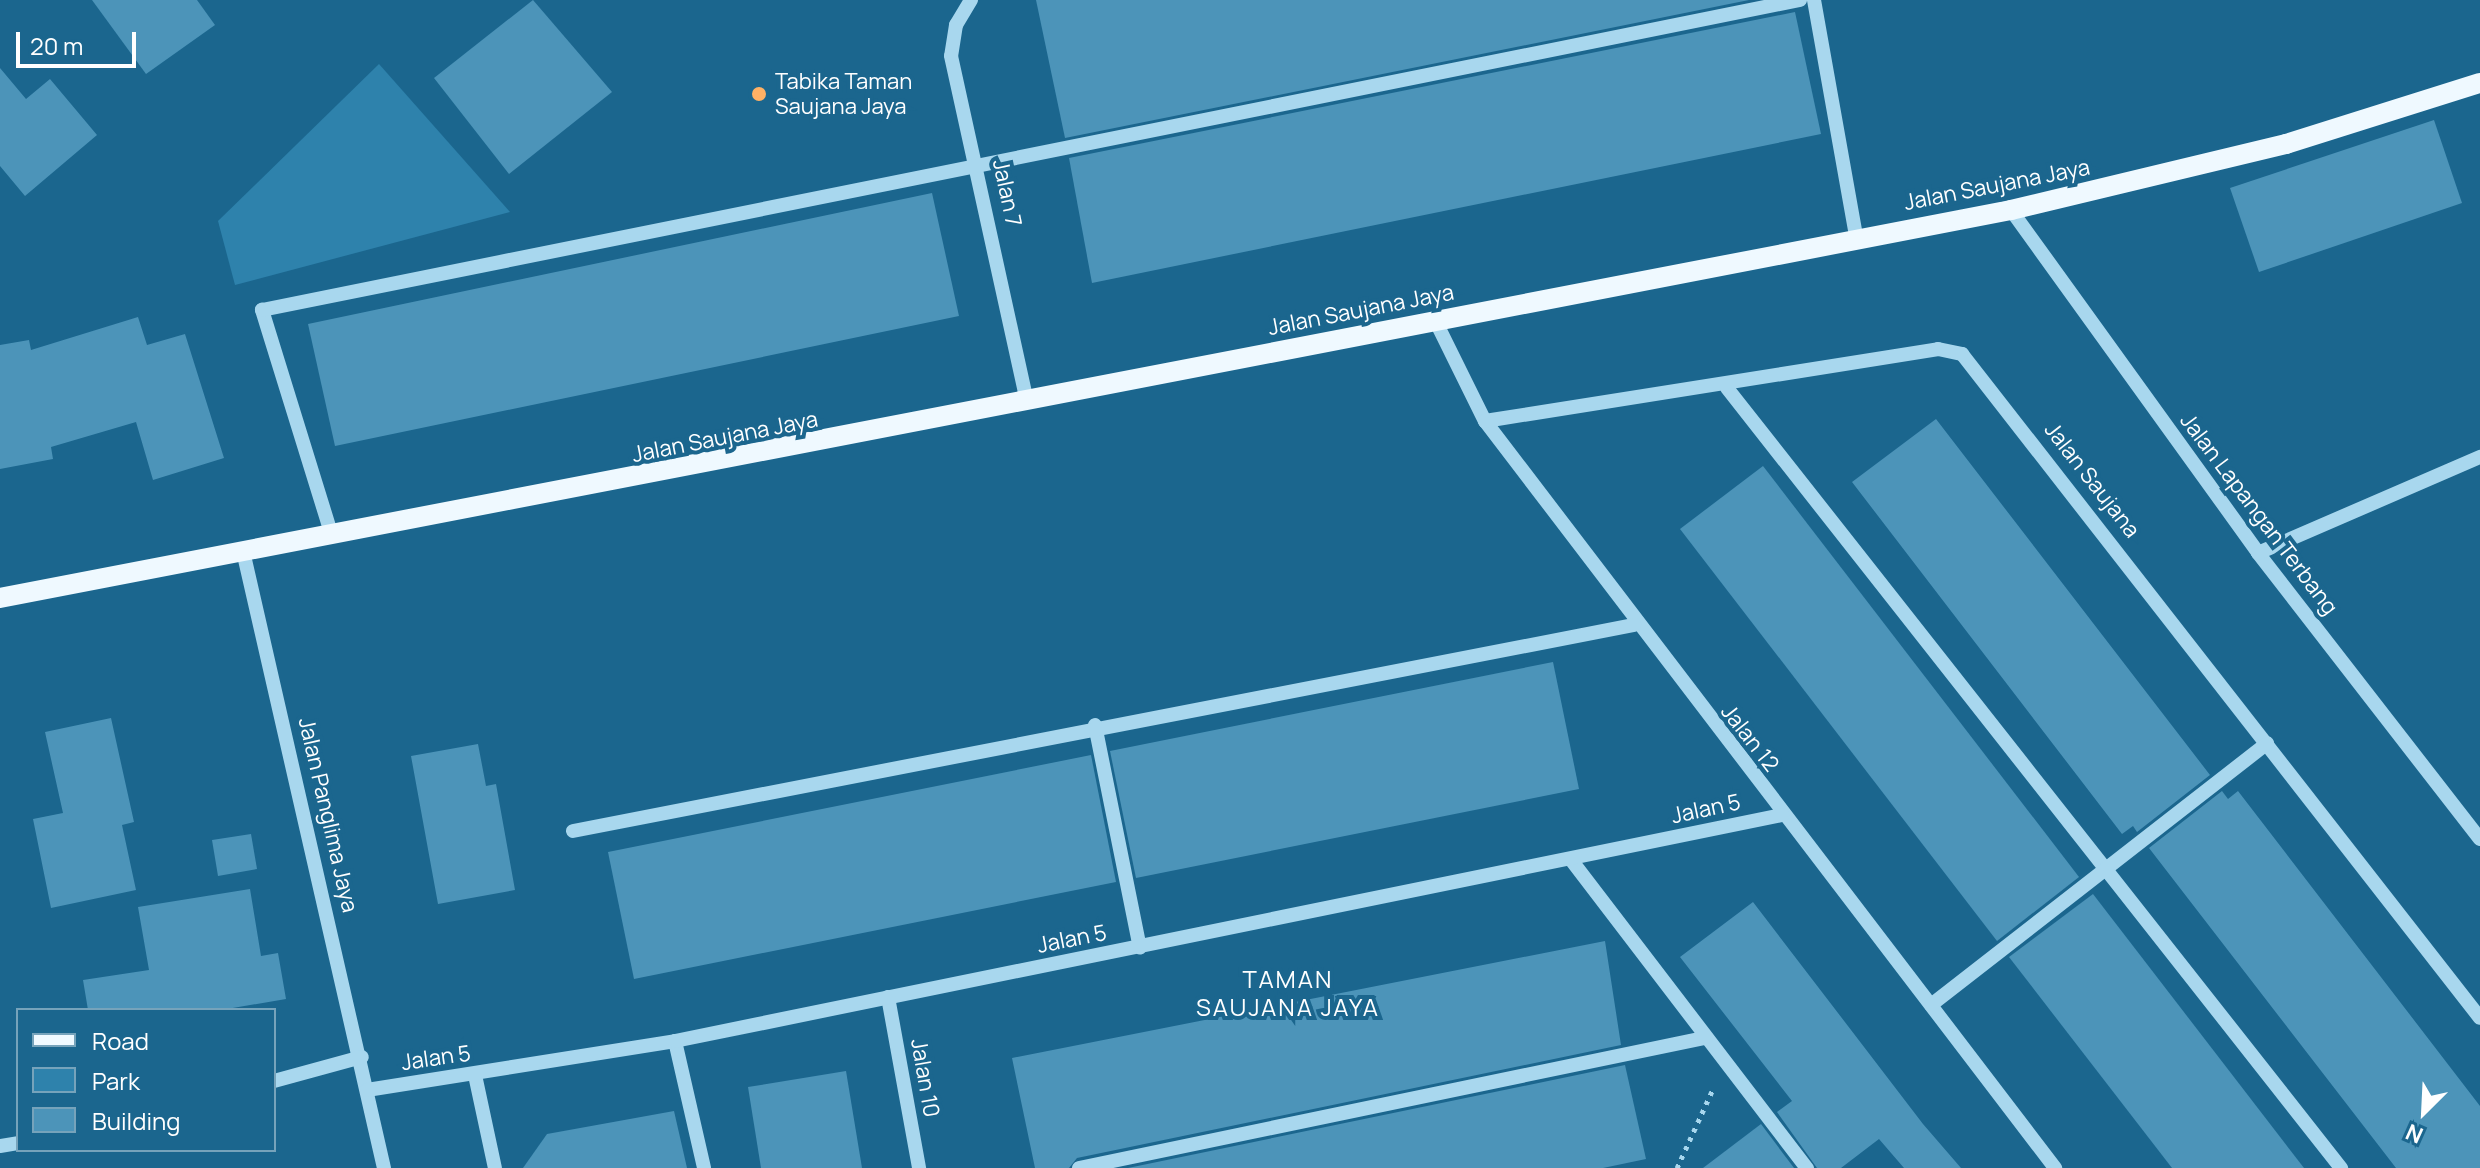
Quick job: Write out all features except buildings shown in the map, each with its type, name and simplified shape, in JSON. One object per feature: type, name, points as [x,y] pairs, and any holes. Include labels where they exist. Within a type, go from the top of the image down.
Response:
[{"type":"main road","name":"Jalan Saujana Jaya","points":[[0,598],[1027,401],[1856,235],[2011,210],[2286,144],[2480,83]]},
{"type":"street","name":"Jalan 7","points":[[971,0],[956,25],[951,56],[980,167],[1027,401]]},
{"type":"street","points":[[332,536],[262,310],[1800,0]]},
{"type":"street","points":[[1814,0],[1856,235]]},
{"type":"street","name":"Jalan Lapangan Terbang","points":[[2011,210],[2258,553],[2480,839]]},
{"type":"street","name":"Jalan 12","points":[[1435,320],[1485,421],[1634,625],[2055,1168]]},
{"type":"street","name":"Jalan Saujana","points":[[1485,421],[1727,388],[1938,349],[1962,354],[2480,1018]]},
{"type":"street","points":[[1727,388],[2341,1168]]},
{"type":"street","points":[[2258,553],[2480,457]]},
{"type":"street","name":"Jalan Panglima Jaya","points":[[243,551],[362,1057],[384,1168]]},
{"type":"street","points":[[573,831],[1095,725],[1634,625]]},
{"type":"street","points":[[1095,725],[1140,948]]},
{"type":"street","points":[[1931,1005],[2104,866],[2267,743]]},
{"type":"street","name":"Jalan 5","points":[[367,1090],[675,1041],[1572,861],[1782,815]]},
{"type":"street","points":[[1572,861],[1704,1038],[1807,1168]]},
{"type":"street","name":"Jalan 10","points":[[888,997],[919,1168]]},
{"type":"street","points":[[1079,1168],[1704,1038]]},
{"type":"street","points":[[675,1041],[704,1168]]},
{"type":"street","points":[[276,1080],[362,1057]]},
{"type":"street","points":[[475,1075],[495,1168]]},
{"type":"path","points":[[1677,1168],[1725,1062]]},
{"type":"green space","points":[[379,64],[510,212],[235,285],[218,221]]},
{"type":"place","name":"Tabika Taman Saujana Jaya","points":[[759,94]]},
{"type":"district","name":"TAMAN SAUJANA JAYA","points":[[1288,993]]}]
